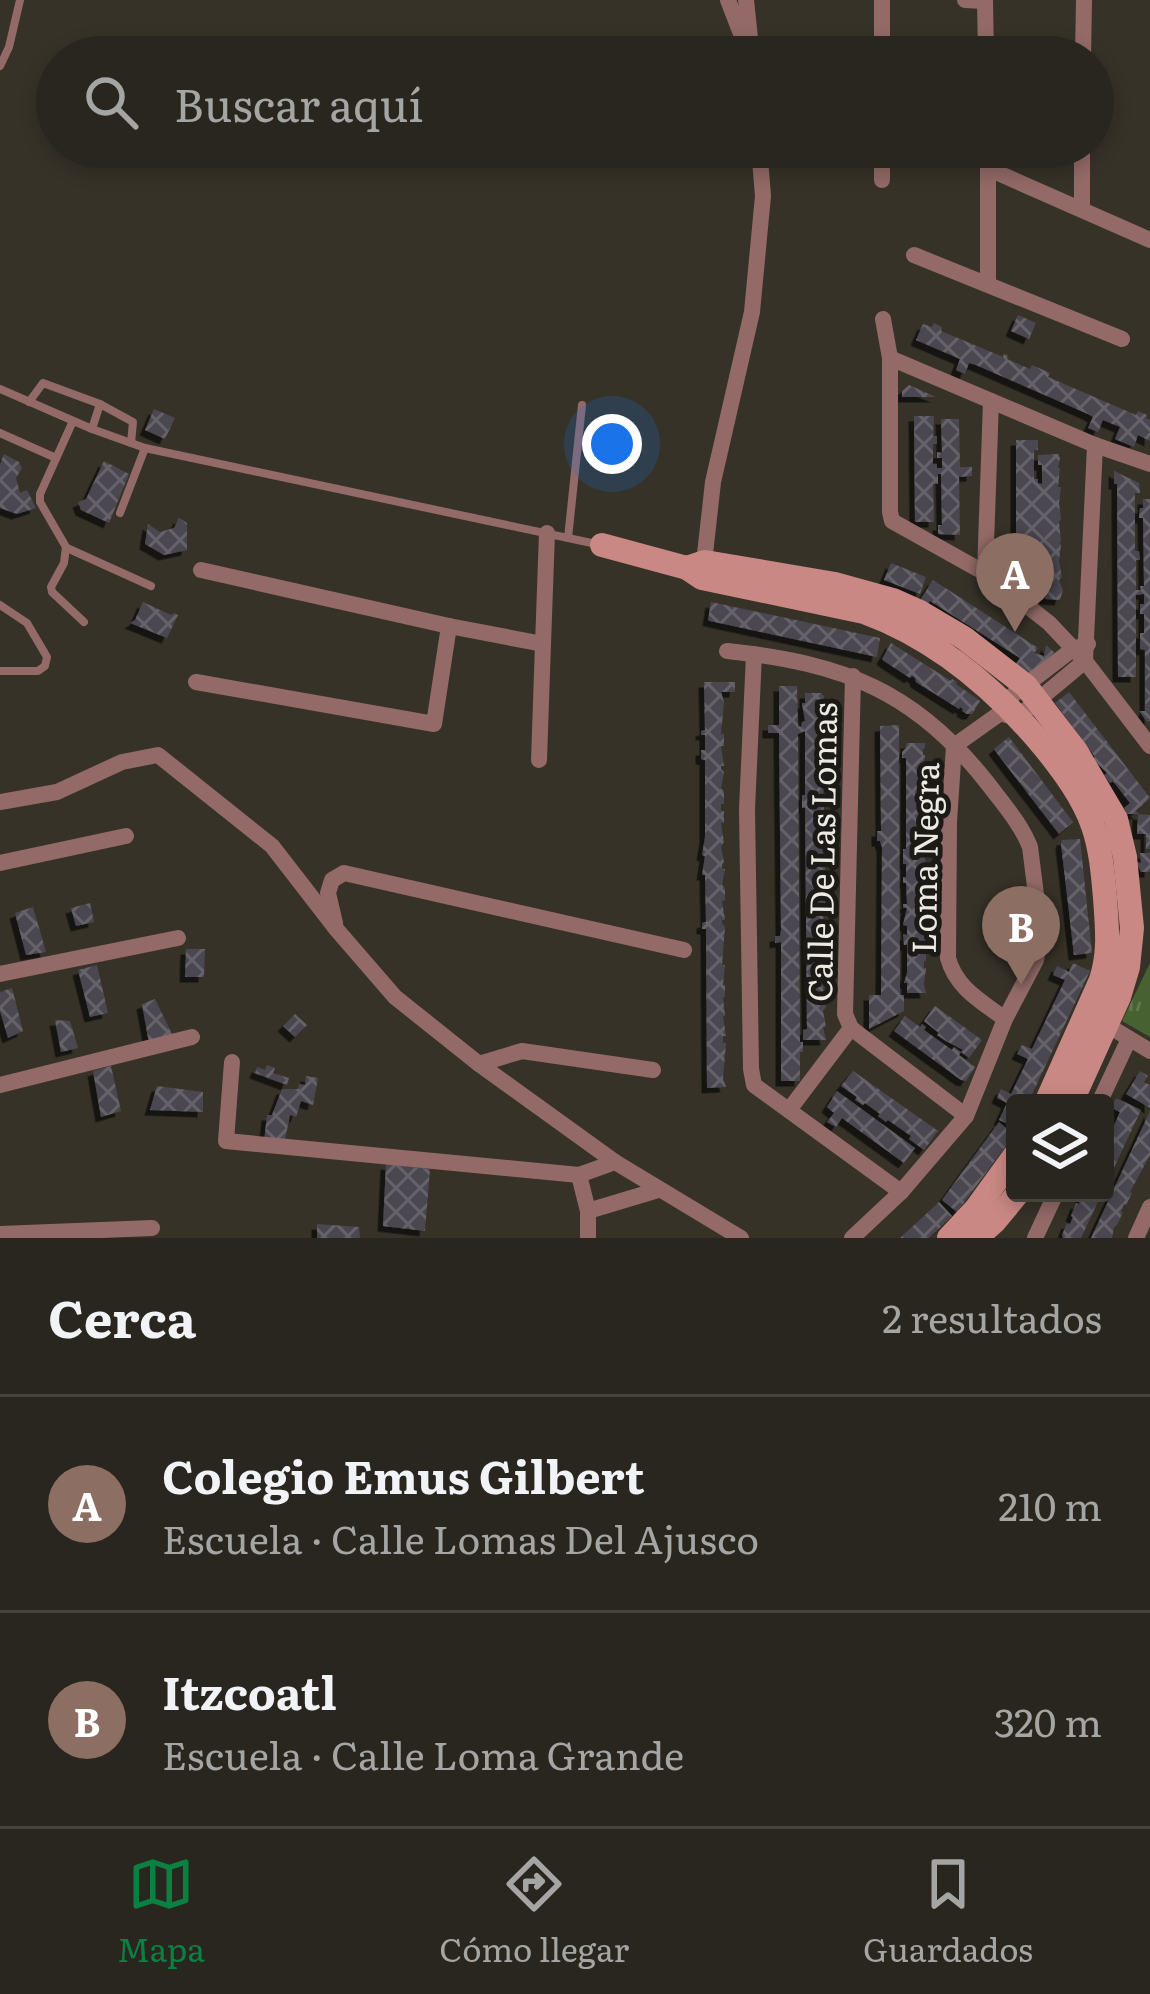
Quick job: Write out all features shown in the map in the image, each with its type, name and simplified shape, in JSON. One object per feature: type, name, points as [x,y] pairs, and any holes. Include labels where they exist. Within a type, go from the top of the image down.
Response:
[{"type":"street","points":[[728,0],[743,36]]},
{"type":"street","points":[[746,0],[749,36]]},
{"type":"street","points":[[882,0],[882,36]]},
{"type":"street","points":[[964,0],[985,1],[986,36]]},
{"type":"street","points":[[1083,36],[1084,0]]},
{"type":"street","points":[[698,569],[752,312],[764,196],[761,168]]},
{"type":"street","points":[[882,168],[882,180]]},
{"type":"street","points":[[1082,168],[1082,208]]},
{"type":"street","points":[[988,284],[988,169],[1150,240]]},
{"type":"street","points":[[914,254],[1122,339]]},
{"type":"street","points":[[883,319],[890,358],[892,520],[985,573],[1049,623],[1082,652],[1150,746]]},
{"type":"street","points":[[890,358],[1150,464]]},
{"type":"street","points":[[985,573],[991,401]]},
{"type":"street","points":[[954,746],[1082,652],[1095,445]]},
{"type":"street","points":[[539,760],[547,533]]},
{"type":"street","points":[[602,545],[889,621],[1017,704],[1088,770],[1116,819],[1141,908],[1141,944],[1075,1094]]},
{"type":"street","points":[[201,571],[543,644]]},
{"type":"street","points":[[196,682],[434,724],[449,626]]},
{"type":"street","points":[[727,651],[823,665],[910,705],[954,746],[1008,809],[1030,847],[1042,934],[1036,960],[1005,1019],[966,1116],[901,1192],[852,1238]]},
{"type":"street","points":[[754,654],[747,809],[754,1085],[901,1192]]},
{"type":"street","name":"Calle De Las Lomas","points":[[854,676],[845,1014],[851,1028],[966,1116]]},
{"type":"street","points":[[1017,704],[1081,798],[1094,828],[1103,876],[1107,961],[1050,1094]]},
{"type":"street","name":"Loma Negra","points":[[954,746],[948,958],[952,975],[1005,1019]]},
{"type":"street","points":[[0,802],[57,792],[122,762],[158,755],[272,846],[394,997],[615,1162],[737,1237]]},
{"type":"street","points":[[0,863],[126,836]]},
{"type":"street","points":[[337,930],[328,893],[332,880],[344,873],[683,950]]},
{"type":"street","points":[[0,974],[178,938]]},
{"type":"street","points":[[1107,1024],[1150,1051]]},
{"type":"street","points":[[789,1110],[851,1028]]},
{"type":"street","points":[[0,1085],[192,1037]]},
{"type":"street","points":[[1103,1094],[1129,1039]]},
{"type":"street","points":[[479,1064],[522,1051],[653,1070]]},
{"type":"street","points":[[232,1062],[226,1141],[579,1175],[615,1162]]},
{"type":"street","points":[[949,1238],[1006,1167]]},
{"type":"street","points":[[579,1175],[588,1238]]},
{"type":"street","points":[[587,1211],[658,1190]]},
{"type":"street","points":[[976,1238],[1010,1202]]},
{"type":"street","points":[[1035,1238],[1052,1202]]},
{"type":"street","points":[[1136,1238],[1150,1207]]},
{"type":"street","points":[[0,1234],[152,1228]]},
{"type":"lane","points":[[0,66],[20,0]]},
{"type":"lane","points":[[29,402],[44,383],[100,404],[134,422],[131,443]]},
{"type":"lane","points":[[0,388],[145,448],[602,545]]},
{"type":"lane","points":[[92,429],[100,404]]},
{"type":"lane","points":[[568,538],[582,405]]},
{"type":"lane","points":[[73,421],[40,502],[66,547],[152,586]]},
{"type":"lane","points":[[0,433],[56,458]]},
{"type":"lane","points":[[120,513],[145,448]]},
{"type":"lane","points":[[66,547],[52,592],[84,622]]},
{"type":"lane","points":[[0,605],[27,623],[47,657],[38,670],[0,671]]},
{"type":"green space","points":[[1150,963],[1150,1037],[1122,1021]]},
{"type":"building","points":[[1018,315],[1036,323],[1029,339],[1011,331]]},
{"type":"building","points":[[934,323],[941,331],[1008,355],[1007,359],[1030,369],[1032,365],[1050,373],[1048,377],[1136,415],[1138,411],[1147,415],[1150,441],[1138,435],[1134,447],[1115,439],[1120,427],[1103,420],[1098,432],[1088,428],[1093,417],[1088,414],[976,365],[969,363],[965,374],[956,370],[960,359],[916,340],[923,324],[932,327]]},
{"type":"building","points":[[909,385],[936,397],[902,397]]},
{"type":"building","points":[[154,409],[175,418],[165,439],[145,430]]},
{"type":"building","points":[[914,416],[934,416],[933,464],[937,468],[942,468],[942,458],[937,458],[937,452],[942,453],[941,419],[959,419],[960,467],[972,467],[972,476],[959,477],[960,535],[938,534],[941,474],[938,484],[933,484],[934,522],[915,522]]},
{"type":"building","points":[[1016,440],[1038,440],[1034,479],[1038,483],[1042,484],[1038,455],[1058,454],[1060,458],[1060,600],[1045,599],[1039,566],[1035,566],[1035,575],[1016,575],[1016,556],[1004,556],[1004,546],[1016,546]]},
{"type":"building","points":[[4,454],[19,462],[20,493],[27,490],[36,508],[17,514],[0,508]]},
{"type":"building","points":[[104,461],[129,474],[109,523],[81,510],[78,502],[86,499]]},
{"type":"building","points":[[1114,471],[1139,483],[1140,493],[1135,493],[1135,551],[1140,560],[1136,560],[1136,590],[1144,586],[1140,508],[1143,499],[1150,499],[1147,722],[1139,711],[1145,711],[1145,650],[1140,649],[1144,594],[1136,595],[1136,677],[1118,677]]},
{"type":"building","points":[[179,518],[187,523],[187,550],[164,555],[145,544],[148,524],[160,532],[174,528]]},
{"type":"building","points":[[891,563],[926,577],[920,594],[884,580]]},
{"type":"building","points":[[933,580],[1038,648],[1034,653],[1044,656],[1046,645],[1054,657],[1028,674],[1016,664],[1020,658],[930,601],[920,600]]},
{"type":"building","points":[[143,602],[178,615],[167,638],[130,623]]},
{"type":"building","points":[[711,602],[880,638],[877,657],[710,621]]},
{"type":"building","points":[[891,643],[980,701],[972,714],[884,661]]},
{"type":"building","points":[[704,682],[735,682],[735,692],[721,692],[726,1087],[707,1088],[706,929],[702,929],[706,922],[702,875],[705,760],[701,759],[701,750],[705,750],[705,735],[701,735],[705,730]]},
{"type":"building","points":[[779,686],[797,686],[801,727],[805,693],[824,696],[826,1040],[803,1040],[807,1029],[805,731],[798,734],[800,1081],[781,1081],[781,942],[775,943],[781,930],[779,733],[768,733],[768,725],[779,725]]},
{"type":"building","points":[[1069,692],[1150,798],[1136,811],[1139,814],[1127,814],[1124,808],[1130,803],[1110,783],[1089,749],[1086,752],[1055,703]]},
{"type":"building","points":[[899,725],[900,995],[904,995],[904,1011],[869,1029],[869,995],[881,995],[880,726]]},
{"type":"building","points":[[1009,737],[1073,822],[1059,834],[994,749]]},
{"type":"building","points":[[906,743],[925,743],[923,813],[925,819],[937,819],[937,830],[923,829],[923,887],[937,887],[938,897],[926,897],[924,903],[926,993],[907,993],[904,983],[906,758],[902,752]]},
{"type":"building","points":[[1138,814],[1150,815],[1150,849],[1146,849],[1146,834],[1137,834]]},
{"type":"building","points":[[1080,839],[1092,953],[1074,955],[1061,844],[1062,840]]},
{"type":"building","points":[[1140,853],[1150,853],[1150,872],[1141,872],[1136,862],[1141,863]]},
{"type":"building","points":[[90,903],[94,922],[76,926],[71,908]]},
{"type":"building","points":[[33,907],[46,952],[26,955],[15,913]]},
{"type":"building","points":[[186,949],[205,949],[204,977],[185,977]]},
{"type":"building","points":[[1073,963],[1090,971],[1032,1094],[1011,1094],[1028,1059],[1017,1054],[1022,1045],[1032,1049],[1065,980],[1053,975],[1057,966],[1069,972]]},
{"type":"building","points":[[97,965],[108,1013],[90,1017],[78,970]]},
{"type":"building","points":[[12,988],[23,1031],[8,1038],[0,992]]},
{"type":"building","points":[[155,999],[173,1036],[149,1043],[142,1004]]},
{"type":"building","points":[[935,1006],[982,1040],[969,1058],[924,1021]]},
{"type":"building","points":[[295,1014],[307,1025],[295,1037],[283,1026]]},
{"type":"building","points":[[905,1016],[961,1052],[975,1067],[966,1081],[894,1031]]},
{"type":"building","points":[[55,1020],[70,1021],[78,1048],[61,1052]]},
{"type":"building","points":[[267,1065],[275,1068],[273,1073],[289,1078],[287,1085],[255,1073],[257,1067],[265,1070]]},
{"type":"building","points":[[111,1066],[121,1111],[101,1117],[93,1071]]},
{"type":"building","points":[[853,1071],[938,1131],[924,1150],[841,1086]]},
{"type":"building","points":[[1140,1071],[1148,1076],[1144,1082],[1150,1085],[1150,1108],[1126,1094]]},
{"type":"building","points":[[306,1076],[318,1078],[313,1105],[301,1101],[296,1117],[290,1115],[284,1145],[264,1142],[267,1115],[272,1115],[282,1089],[298,1089],[299,1084],[305,1085]]},
{"type":"building","points":[[157,1086],[203,1092],[203,1112],[150,1110]]},
{"type":"building","points":[[837,1091],[915,1148],[904,1163],[842,1118],[836,1127],[827,1122],[834,1113],[827,1107]]},
{"type":"building","points":[[1116,1098],[1141,1110],[1114,1168],[1114,1125],[1120,1112],[1114,1109]]},
{"type":"building","points":[[1150,1111],[1150,1155],[1112,1238],[1091,1238],[1108,1202],[1114,1202],[1114,1188]]},
{"type":"building","points":[[999,1122],[1006,1128],[1006,1146],[957,1212],[942,1200]]},
{"type":"building","points":[[386,1164],[430,1169],[425,1231],[383,1226]]},
{"type":"building","points":[[939,1202],[952,1216],[929,1238],[900,1238]]},
{"type":"building","points":[[1098,1202],[1081,1238],[1063,1238],[1076,1203]]},
{"type":"building","points":[[317,1224],[359,1227],[360,1238],[317,1238]]},
{"type":"place","name":"Colegio Emus Gilbert","points":[[1015,632]]},
{"type":"place","name":"Itzcoatl","points":[[1021,985]]}]
